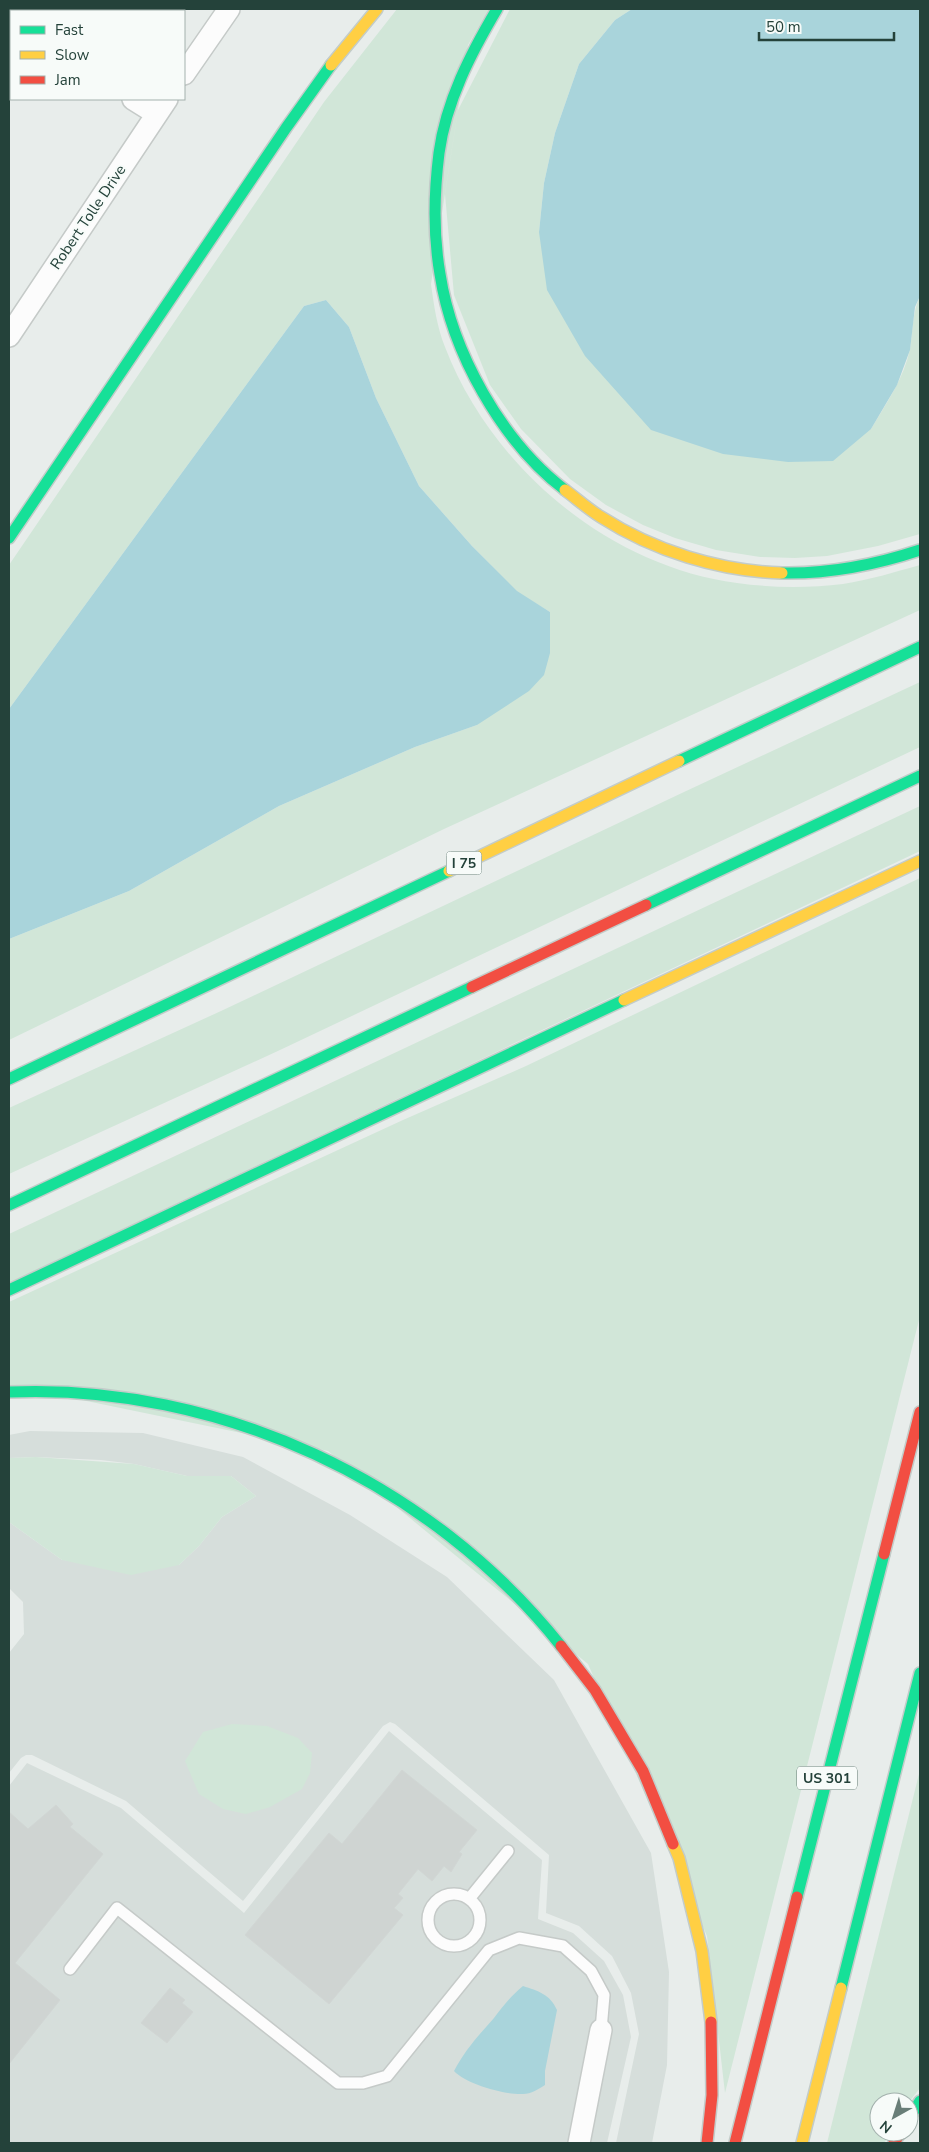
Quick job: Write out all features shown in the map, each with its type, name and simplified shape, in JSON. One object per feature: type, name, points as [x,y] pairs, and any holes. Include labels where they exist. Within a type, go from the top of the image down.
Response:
[{"type":"main road","points":[[9,538],[286,128],[326,73],[377,9]]},
{"type":"main road","points":[[497,9],[465,67],[450,108],[439,152],[434,198],[435,243],[442,289],[451,326],[475,380],[507,431],[533,461],[562,489],[586,508],[613,525],[678,554],[716,564],[755,571],[799,573],[843,570],[890,560],[920,550]]},
{"type":"main road","name":"I 75","points":[[9,1079],[920,647]]},
{"type":"main road","points":[[9,1205],[920,776]]},
{"type":"main road","points":[[9,1290],[920,861]]},
{"type":"main road","points":[[9,1392],[79,1393],[163,1404],[236,1423],[291,1442],[337,1463],[411,1507],[480,1560],[531,1610],[577,1665],[617,1723],[654,1794],[674,1844],[697,1926],[706,1973],[712,2065],[707,2143]]},
{"type":"main road","name":"US 301","points":[[735,2143],[920,1412]]},
{"type":"main road","points":[[802,2143],[920,1673]]},
{"type":"street","points":[[185,72],[220,19],[229,9]]},
{"type":"street","points":[[137,100],[162,106]]},
{"type":"street","name":"Robert Tolle Drive","points":[[9,336],[162,106]]},
{"type":"street","points":[[579,2143],[601,2030]]},
{"type":"lane","points":[[469,1898],[508,1851]]},
{"type":"lane","points":[[454,1894],[469,1898],[480,1916],[478,1930],[474,1936],[460,1945],[452,1946],[436,1940],[428,1926],[429,1910],[439,1898],[454,1894]]},
{"type":"lane","points":[[70,1968],[117,1908],[338,2083],[364,2083],[387,2076],[489,1950],[519,1938],[563,1946],[591,1971],[604,1996],[601,2030]]},
{"type":"lane","points":[[474,1936],[489,1950]]},
{"type":"shaded area","points":[[30,1431],[143,1433],[243,1457],[350,1515],[447,1577],[554,1680],[651,1853],[669,1972],[667,2065],[652,2143],[616,2143],[639,2034],[631,1993],[612,1956],[579,1926],[546,1913],[549,1855],[395,1724],[390,1722],[383,1726],[243,1901],[126,1801],[32,1755],[26,1755],[21,1758],[9,1773],[9,1653],[24,1634],[23,1602],[9,1588],[9,1522],[62,1560],[179,1565],[199,1546],[222,1517],[256,1496],[231,1476],[187,1476],[134,1464],[101,1460],[36,1457],[9,1458],[9,1435]]},
{"type":"shaded area","points":[[389,1731],[542,1860],[538,1919],[573,1933],[604,1961],[623,1995],[631,2037],[607,2143],[9,2143],[9,1786],[27,1763],[121,1808],[244,1913]]},
{"type":"green space","points":[[397,9],[489,9],[468,45],[431,284],[442,339],[465,391],[492,432],[524,470],[560,504],[600,532],[643,556],[689,573],[750,585],[804,587],[843,584],[882,576],[920,565],[920,610],[444,829],[9,1040],[9,939],[129,891],[279,806],[415,747],[477,725],[550,612],[517,592],[472,546],[419,486],[376,398],[349,327],[326,300],[304,306],[9,709],[9,565],[324,102]]},
{"type":"green space","points":[[510,9],[632,9],[615,20],[579,64],[555,133],[544,183],[539,232],[871,429],[894,390],[907,360],[914,315],[920,296],[920,534],[878,546],[827,556],[795,558],[760,557],[716,550],[675,538],[643,525],[606,505],[570,479],[521,429],[490,385],[454,295],[445,194],[458,110]]},
{"type":"green space","points":[[920,682],[920,747],[280,1050],[9,1174],[9,1108],[221,1011]]},
{"type":"green space","points":[[920,806],[920,851],[9,1283],[9,1234]]},
{"type":"green space","points":[[920,878],[920,1316],[725,2093],[707,1936],[588,1664],[328,1451],[9,1385],[9,1302],[403,1120],[526,1066]]},
{"type":"green space","points":[[36,1457],[134,1464],[187,1476],[231,1476],[256,1496],[222,1517],[199,1546],[179,1565],[131,1575],[62,1560],[9,1522],[9,1458]]},
{"type":"green space","points":[[232,1724],[267,1726],[298,1738],[312,1753],[310,1773],[302,1789],[270,1807],[246,1814],[223,1809],[199,1794],[185,1761],[203,1732]]},
{"type":"green space","points":[[920,1770],[920,2088],[917,2092],[869,2092],[869,2142],[884,2143],[827,2143]]},
{"type":"water","points":[[632,9],[920,9],[920,296],[915,307],[910,350],[897,385],[871,429],[833,461],[788,462],[723,454],[651,430],[585,356],[547,290],[539,232],[544,183],[555,133],[579,64],[615,20]]},
{"type":"water","points":[[326,300],[349,327],[376,398],[419,486],[472,546],[517,591],[550,612],[550,653],[544,675],[529,691],[477,725],[415,747],[279,806],[129,891],[9,939],[9,709],[304,306]]},
{"type":"water","points":[[523,1986],[547,1997],[557,2010],[545,2071],[545,2085],[529,2093],[515,2094],[486,2088],[460,2076],[454,2071],[467,2050],[507,2001]]},
{"type":"building","points":[[402,1770],[477,1830],[459,1852],[462,1854],[451,1872],[444,1866],[432,1881],[418,1869],[398,1894],[403,1898],[394,1908],[403,1915],[329,2004],[245,1935],[329,1833],[342,1844]]},
{"type":"building","points":[[56,1805],[73,1824],[70,1827],[103,1854],[15,1963],[60,2000],[9,2064],[9,1812],[28,1829]]},
{"type":"building","points":[[170,1988],[185,2000],[182,2003],[193,2012],[167,2043],[141,2023]]},
{"type":"traffic: fast","points":[[497,9],[461,78],[442,134],[435,198],[435,229],[440,274],[446,304],[456,334],[468,364],[483,393],[500,421],[520,447],[565,490]]},
{"type":"traffic: fast","points":[[9,538],[286,128],[331,65]]},
{"type":"traffic: fast","points":[[782,573],[852,568],[920,550]]},
{"type":"traffic: fast","points":[[679,761],[920,647]]},
{"type":"traffic: fast","points":[[646,905],[920,776]]},
{"type":"traffic: fast","points":[[9,1079],[449,871]]},
{"type":"traffic: fast","points":[[9,1205],[472,987]]},
{"type":"traffic: fast","points":[[9,1290],[624,1000]]},
{"type":"traffic: fast","points":[[9,1392],[87,1394],[165,1405],[241,1425],[315,1454],[384,1491],[449,1536],[509,1588],[561,1646]]},
{"type":"traffic: fast","points":[[797,1897],[884,1554]]},
{"type":"traffic: fast","points":[[841,1988],[920,1673]]},
{"type":"traffic: slow","points":[[331,65],[377,9]]},
{"type":"traffic: slow","points":[[565,490],[596,514],[621,529],[665,549],[688,557],[735,568],[782,573]]},
{"type":"traffic: slow","points":[[449,871],[679,761]]},
{"type":"traffic: slow","points":[[624,1000],[920,861]]},
{"type":"traffic: slow","points":[[673,1844],[679,1858],[702,1951],[711,2022]]},
{"type":"traffic: slow","points":[[802,2143],[841,1988]]},
{"type":"traffic: jam","points":[[472,987],[646,905]]},
{"type":"traffic: jam","points":[[884,1554],[920,1412]]},
{"type":"traffic: jam","points":[[561,1646],[595,1690],[643,1771],[673,1844]]},
{"type":"traffic: jam","points":[[735,2143],[797,1897]]},
{"type":"traffic: jam","points":[[707,2143],[712,2095],[711,2022]]}]
